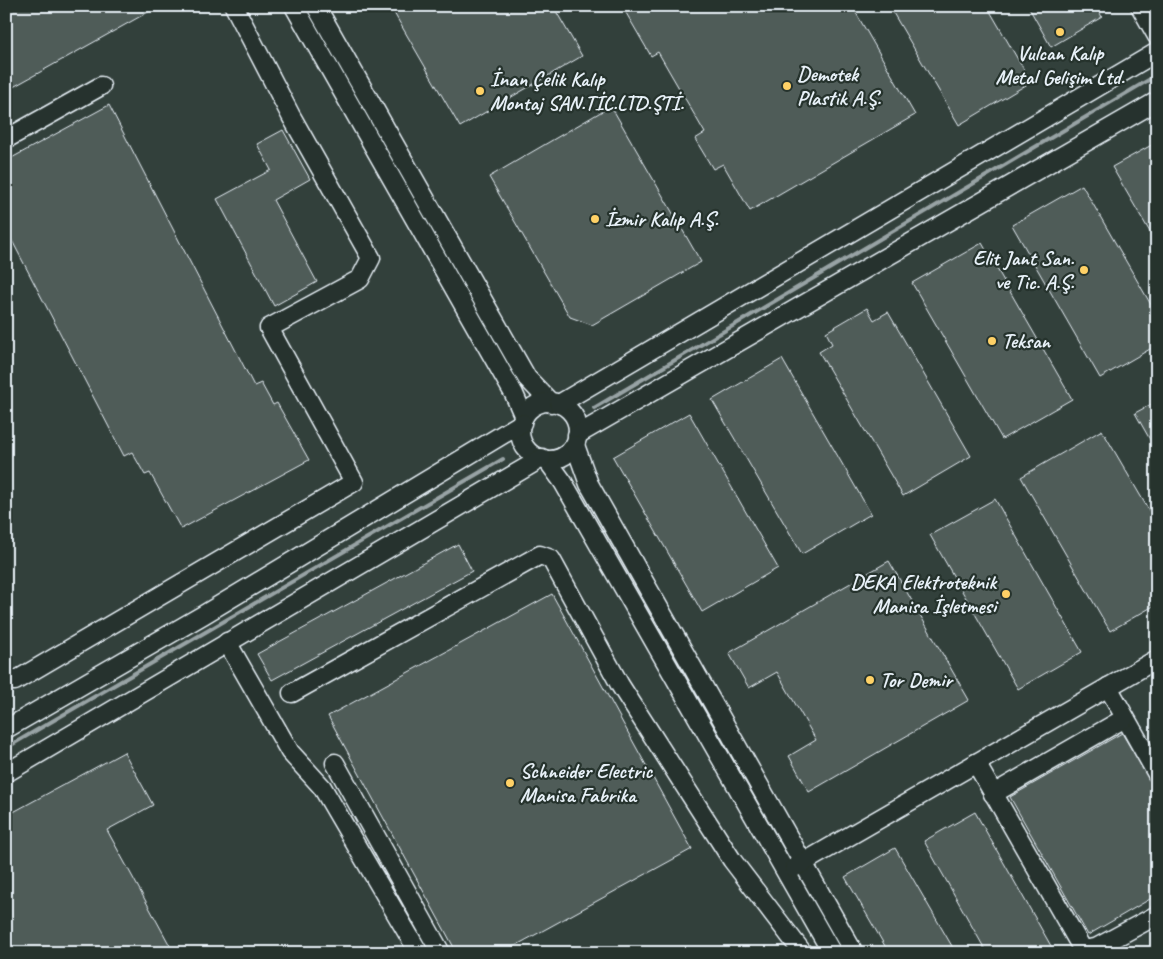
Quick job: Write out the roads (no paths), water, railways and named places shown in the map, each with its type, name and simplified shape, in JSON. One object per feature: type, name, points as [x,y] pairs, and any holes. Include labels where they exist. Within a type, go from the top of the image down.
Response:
[{"type":"street","points":[[6,681],[16,681],[354,482],[269,328],[360,279],[371,258],[291,116],[234,6]]},
{"type":"street","points":[[294,6],[514,394],[523,420],[522,442],[527,450],[544,459],[563,482],[832,953]]},
{"type":"street","points":[[316,6],[527,378],[573,416],[576,440],[589,484],[854,953]]},
{"type":"street","points":[[1140,6],[1157,36]]},
{"type":"street","points":[[6,730],[220,605],[523,420],[532,408],[540,404],[555,403],[1157,52]]},
{"type":"street","points":[[6,138],[101,86]]},
{"type":"street","points":[[6,773],[227,642],[544,459],[561,458],[576,440],[1157,100]]},
{"type":"street","points":[[292,693],[540,555],[550,559],[620,685],[732,860],[803,953]]},
{"type":"street","points":[[227,642],[290,752],[322,788],[418,953]]},
{"type":"street","points":[[787,872],[1157,659]]},
{"type":"street","points":[[1108,687],[1157,774]]},
{"type":"street","points":[[993,794],[1126,718]]},
{"type":"street","points":[[335,763],[441,953]]},
{"type":"street","points":[[976,763],[1083,950],[1096,948],[1157,915]]},
{"type":"waterway","points":[[594,408],[1157,75]]},
{"type":"waterway","points":[[6,748],[503,459]]},
{"type":"place","name":"Vulcan Kalıp Metal Gelişim Ltd.","points":[[1060,32]]},
{"type":"place","name":"Demotek Plastik A.Ş.","points":[[787,86]]},
{"type":"place","name":"İnan Çelik Kalıp Montaj SAN.TİC.LTD.ŞTİ.","points":[[480,91]]},
{"type":"place","name":"İzmir Kalıp A.Ş.","points":[[595,219]]},
{"type":"place","name":"Elit Jant San. ve Tic. A.Ş.","points":[[1084,270]]},
{"type":"place","name":"Teksan","points":[[992,341]]},
{"type":"place","name":"DEKA Elektroteknik Manisa İşletmesi","points":[[1006,594]]},
{"type":"place","name":"Tor Demir","points":[[870,680]]},
{"type":"place","name":"Schneider Electric Manisa Fabrika","points":[[510,783]]}]
